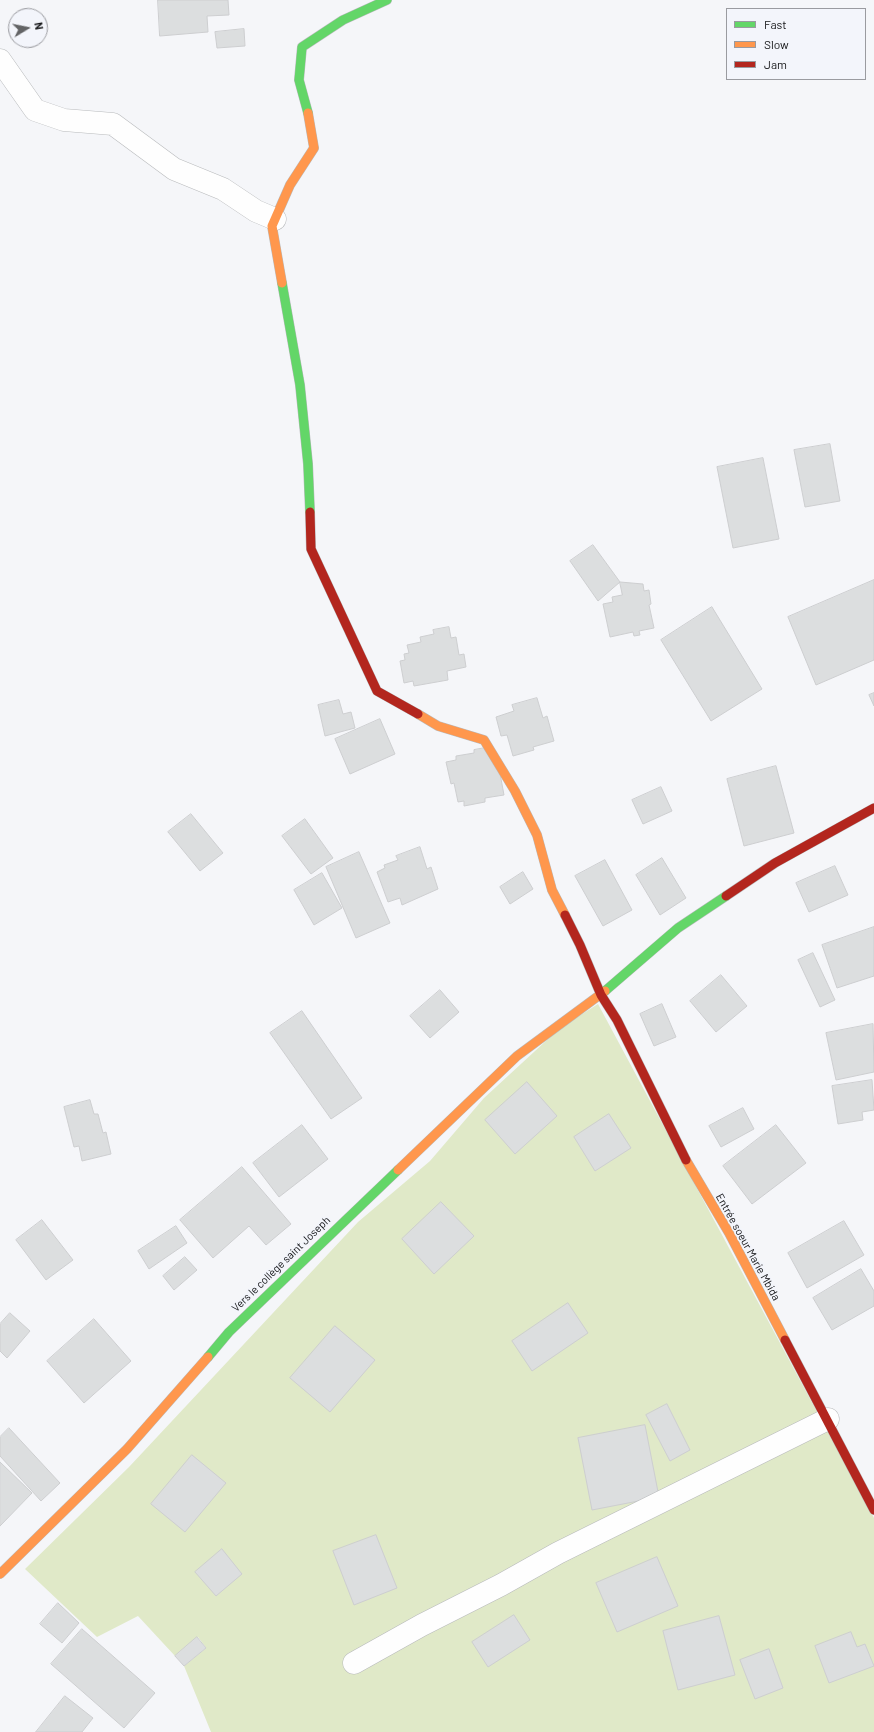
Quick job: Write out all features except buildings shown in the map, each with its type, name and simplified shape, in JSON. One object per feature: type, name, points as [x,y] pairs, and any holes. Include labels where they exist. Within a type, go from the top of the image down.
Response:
[{"type":"street","points":[[0,60],[34,110],[64,120],[113,124],[174,169],[223,189],[256,211],[275,220],[290,185],[314,148],[309,116],[299,80],[302,47],[323,31],[368,6],[386,0]]},
{"type":"street","name":"Entrée soeur Marie Mbida","points":[[275,220],[272,226],[300,385],[308,464],[311,548],[377,691],[438,726],[484,740],[515,791],[537,835],[552,890],[580,945],[601,995],[617,1020],[682,1154],[729,1234],[798,1367],[828,1419],[874,1510]]},
{"type":"street","name":"Vers le collège saint Joseph","points":[[0,1574],[127,1449],[228,1332],[517,1056],[601,995],[678,928],[775,863],[874,808]]},
{"type":"street","points":[[354,1663],[558,1553],[828,1419]]},
{"type":"green space","points":[[598,1004],[874,1518],[874,1732],[211,1732],[184,1666],[206,1648],[198,1637],[175,1656],[138,1616],[97,1637],[25,1569],[129,1467],[358,1222],[430,1161],[484,1098],[560,1028]]},
{"type":"traffic: fast","points":[[308,113],[299,80],[302,47],[343,20],[387,0]]},
{"type":"traffic: fast","points":[[282,283],[300,385],[308,464],[310,512]]},
{"type":"traffic: fast","points":[[605,991],[678,928],[726,896]]},
{"type":"traffic: fast","points":[[208,1357],[229,1332],[398,1170]]},
{"type":"traffic: slow","points":[[282,283],[272,226],[290,185],[314,148],[308,113]]},
{"type":"traffic: slow","points":[[418,714],[438,726],[484,740],[515,791],[537,835],[552,890],[565,915]]},
{"type":"traffic: slow","points":[[398,1170],[517,1056],[605,991]]},
{"type":"traffic: slow","points":[[686,1160],[729,1233],[785,1340]]},
{"type":"traffic: slow","points":[[0,1574],[127,1449],[208,1357]]},
{"type":"traffic: jam","points":[[310,512],[311,549],[377,691],[418,714]]},
{"type":"traffic: jam","points":[[726,896],[775,863],[874,808]]},
{"type":"traffic: jam","points":[[565,915],[580,945],[601,995],[617,1020],[686,1160]]},
{"type":"traffic: jam","points":[[785,1340],[874,1510]]}]
